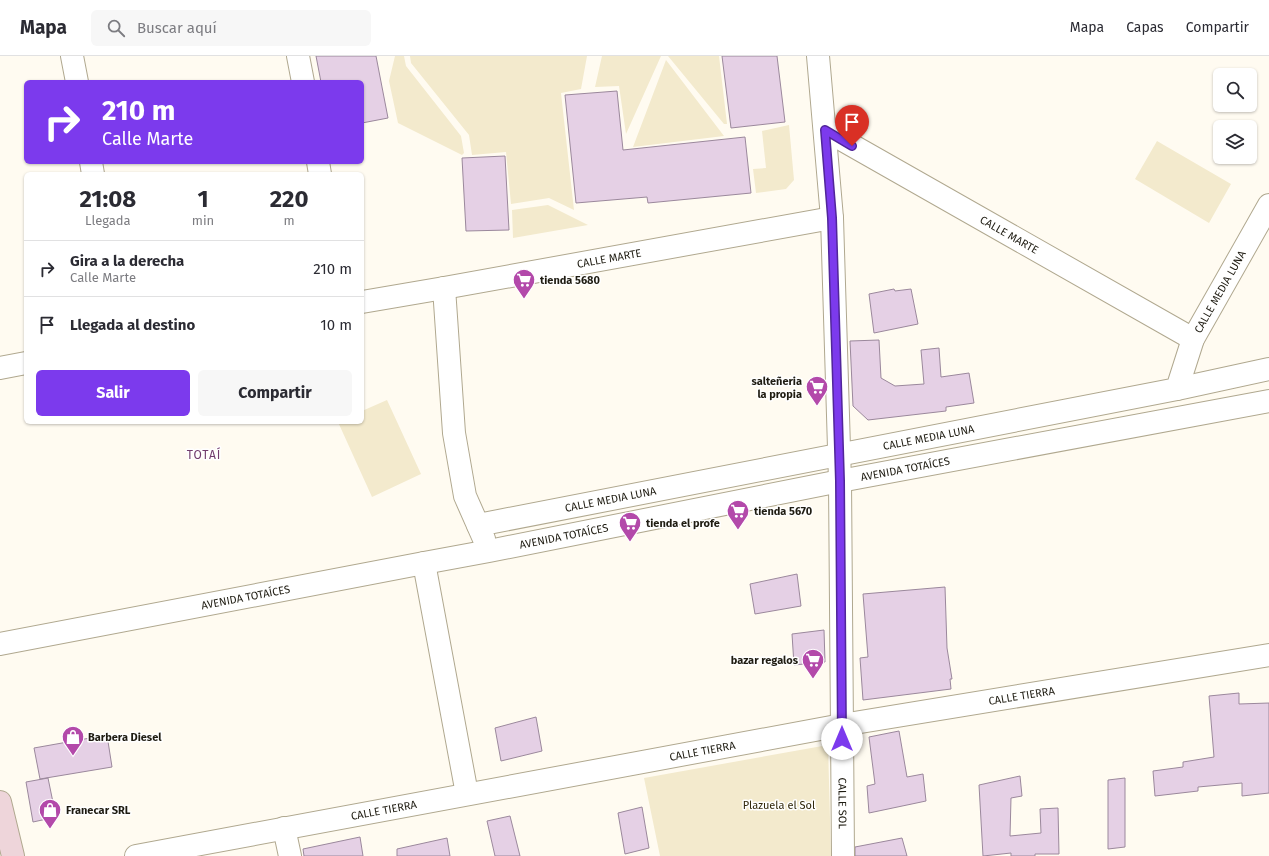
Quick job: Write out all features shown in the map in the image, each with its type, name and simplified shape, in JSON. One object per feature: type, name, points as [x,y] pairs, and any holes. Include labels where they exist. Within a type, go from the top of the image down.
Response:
[{"type":"main road","points":[[0,802],[13,856]]},
{"type":"street","points":[[72,56],[77,80]]},
{"type":"street","points":[[298,56],[303,80]]},
{"type":"street","name":"CALLE SOL","points":[[818,56],[832,218],[840,481],[843,856]]},
{"type":"street","name":"CALLE MARTE","points":[[825,130],[1193,339]]},
{"type":"street","name":"CALLE MEDIA LUNA","points":[[478,525],[1177,389],[1193,339],[1269,205]]},
{"type":"street","name":"CALLE MARTE","points":[[364,302],[832,218]]},
{"type":"street","points":[[444,288],[454,433],[465,496],[489,551]]},
{"type":"street","points":[[0,368],[24,363]]},
{"type":"street","points":[[1177,389],[1269,369]]},
{"type":"street","name":"AVENIDA TOTAÍCES","points":[[0,644],[424,562],[489,551],[840,481],[1269,400]]},
{"type":"street","points":[[424,562],[467,794]]},
{"type":"street","name":"CALLE TIERRA","points":[[136,856],[842,725],[1269,655]]},
{"type":"street","points":[[284,828],[290,856]]},
{"type":"green space","points":[[395,56],[404,56],[406,66],[461,136],[464,153],[462,155],[398,123],[389,81]]},
{"type":"green space","points":[[410,56],[587,56],[581,89],[561,93],[574,210],[549,198],[511,204],[506,152],[472,155],[469,135],[411,63]]},
{"type":"green space","points":[[602,56],[661,56],[626,134],[619,86],[595,87]]},
{"type":"green space","points":[[668,56],[719,56],[727,124],[724,124]]},
{"type":"green space","points":[[666,60],[724,136],[633,147]]},
{"type":"green space","points":[[789,125],[794,180],[786,189],[756,193],[753,169],[766,168],[762,131]]},
{"type":"green space","points":[[1157,141],[1231,184],[1209,223],[1135,179]]},
{"type":"green space","points":[[548,205],[588,225],[513,238],[512,210]]},
{"type":"green space","points":[[387,400],[421,474],[372,497],[339,424],[364,424],[364,410]]},
{"type":"green space","name":"Plazuela el Sol","points":[[828,745],[831,856],[660,856],[644,778]]},
{"type":"building","points":[[316,56],[376,56],[388,118],[364,123],[364,80],[321,80]]},
{"type":"building","points":[[722,56],[777,56],[785,122],[731,128]]},
{"type":"building","points":[[617,91],[623,150],[745,137],[751,193],[648,203],[647,197],[576,203],[565,95]]},
{"type":"building","points":[[505,156],[509,230],[466,231],[462,158]]},
{"type":"building","points":[[894,289],[895,291],[911,289],[918,324],[874,333],[869,294]]},
{"type":"building","points":[[879,340],[881,378],[895,386],[924,384],[921,350],[939,348],[941,377],[969,373],[974,403],[946,407],[946,411],[868,420],[853,406],[850,341]]},
{"type":"building","points":[[797,574],[801,606],[755,614],[750,584]]},
{"type":"building","points":[[945,587],[947,648],[952,679],[950,679],[951,689],[863,700],[860,658],[868,657],[863,594]]},
{"type":"building","points":[[824,630],[825,662],[794,665],[792,634]]},
{"type":"building","points":[[1239,693],[1239,704],[1269,703],[1269,793],[1242,796],[1242,783],[1198,787],[1198,791],[1155,796],[1153,771],[1183,767],[1183,762],[1214,757],[1209,696]]},
{"type":"building","points":[[536,717],[542,751],[501,761],[495,728]]},
{"type":"building","points":[[899,731],[907,777],[923,774],[926,801],[869,813],[867,786],[875,784],[869,737]]},
{"type":"building","name":"Barbera Diesel","points":[[107,735],[112,767],[40,779],[34,748]]},
{"type":"building","points":[[1020,776],[1022,796],[1011,798],[1010,836],[1041,833],[1040,809],[1058,808],[1059,854],[1011,856],[1011,853],[983,856],[979,785]]},
{"type":"building","points":[[48,778],[56,817],[33,822],[26,782]]},
{"type":"building","points":[[1125,778],[1125,847],[1108,849],[1108,780]]},
{"type":"building","points":[[642,807],[649,848],[625,854],[618,813]]},
{"type":"building","points":[[510,816],[520,856],[495,856],[487,821]]},
{"type":"building","points":[[360,837],[363,856],[304,856],[303,849]]},
{"type":"building","points":[[447,838],[450,856],[397,856],[397,849]]},
{"type":"building","points":[[902,838],[907,856],[855,856],[855,847]]},
{"type":"place","name":"tienda 5680","points":[[524,300]]},
{"type":"place","name":"salteñeria la propia","points":[[817,406]]},
{"type":"place","name":"tienda 5670","points":[[738,530]]},
{"type":"place","name":"tienda el profe","points":[[630,542]]},
{"type":"place","name":"bazar regalos","points":[[813,680]]},
{"type":"place","name":"Barbera Diesel","points":[[73,756]]},
{"type":"place","name":"Franecar SRL","points":[[50,830]]},
{"type":"district","name":"TOTAÍ","points":[[204,455]]},
{"type":"route","points":[[842,739],[840,481],[832,218],[825,130],[852,146]]}]
